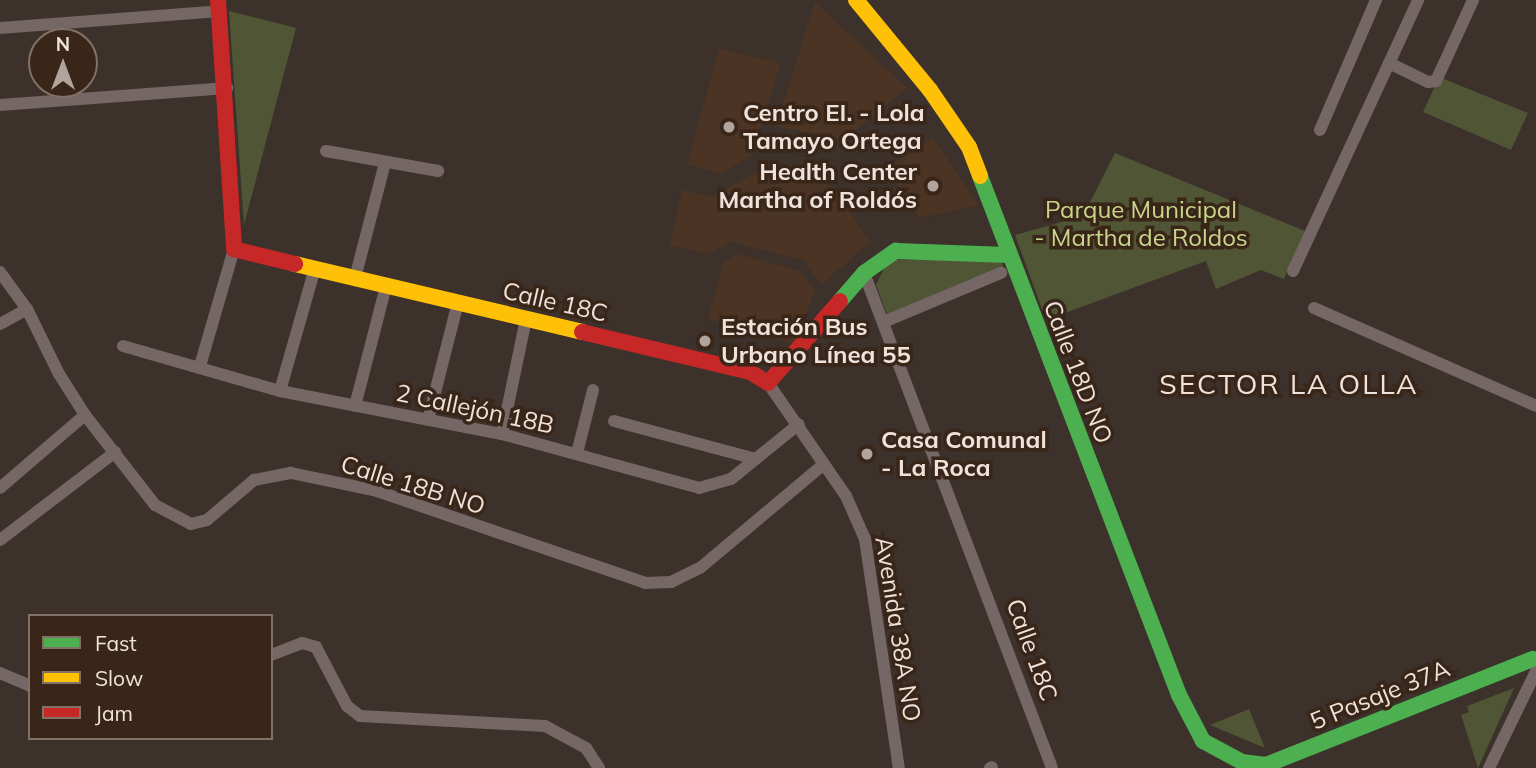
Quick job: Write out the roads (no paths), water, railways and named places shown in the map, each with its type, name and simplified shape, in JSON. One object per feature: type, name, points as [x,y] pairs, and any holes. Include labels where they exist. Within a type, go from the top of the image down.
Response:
[{"type":"street","name":"Calle 18D NO","points":[[856,0],[930,90],[969,147],[1008,255],[1192,725],[1203,741],[1242,762]]},
{"type":"street","points":[[1320,130],[1376,0]]},
{"type":"street","points":[[1293,271],[1418,0]]},
{"type":"street","points":[[1389,63],[1433,83],[1473,0]]},
{"type":"street","points":[[0,28],[219,6],[227,88],[233,249],[200,366]]},
{"type":"street","points":[[0,105],[227,88]]},
{"type":"street","points":[[326,150],[438,171]]},
{"type":"street","points":[[355,278],[385,163]]},
{"type":"street","name":"Calle 18C","points":[[233,249],[750,372],[768,383],[799,424],[824,464]]},
{"type":"street","points":[[768,383],[864,274],[896,251],[1008,255]]},
{"type":"street","points":[[280,391],[315,268]]},
{"type":"street","name":"Calle 18B NO","points":[[0,272],[27,309],[59,374],[85,415],[155,505],[191,524],[207,520],[254,480],[290,473],[377,491],[645,583],[671,582],[700,568],[824,464]]},
{"type":"street","name":"Calle 18C","points":[[864,274],[886,321],[1052,768]]},
{"type":"street","points":[[886,321],[1001,274]]},
{"type":"street","points":[[355,406],[386,286]]},
{"type":"street","points":[[428,420],[458,302]]},
{"type":"street","points":[[1314,308],[1536,406]]},
{"type":"street","points":[[0,324],[27,309]]},
{"type":"street","points":[[502,434],[526,319]]},
{"type":"street","name":"2 Callejón 18B","points":[[124,346],[280,391],[502,434],[699,488],[731,479],[752,458],[799,424]]},
{"type":"street","points":[[577,453],[593,390]]},
{"type":"street","points":[[0,488],[85,415]]},
{"type":"street","points":[[614,421],[752,458]]},
{"type":"street","points":[[0,540],[114,452]]},
{"type":"street","name":"Avenida 38A NO","points":[[824,464],[846,496],[865,539],[899,768]]},
{"type":"street","points":[[273,654],[302,643],[316,647],[347,706],[360,716],[545,726],[586,748],[599,768]]},
{"type":"street","points":[[1489,768],[1535,662]]},
{"type":"street","name":"5 Pasaje 37A","points":[[1242,762],[1266,765],[1535,662]]},
{"type":"street","points":[[0,673],[28,684]]},
{"type":"place","name":"Centro EI. - Lola Tamayo Ortega","points":[[729,127]]},
{"type":"place","name":"Health Center Martha of Roldós","points":[[933,186]]},
{"type":"place","name":"Estación Bus Urbano Línea 55","points":[[705,341]]},
{"type":"place","name":"Casa Comunal - La Roca","points":[[867,454]]},
{"type":"district","name":"SECTOR LA OLLA","points":[[1289,384]]},
{"type":"park label","name":"Parque Municipal - Martha de Roldos","points":[[1141,224]]}]
